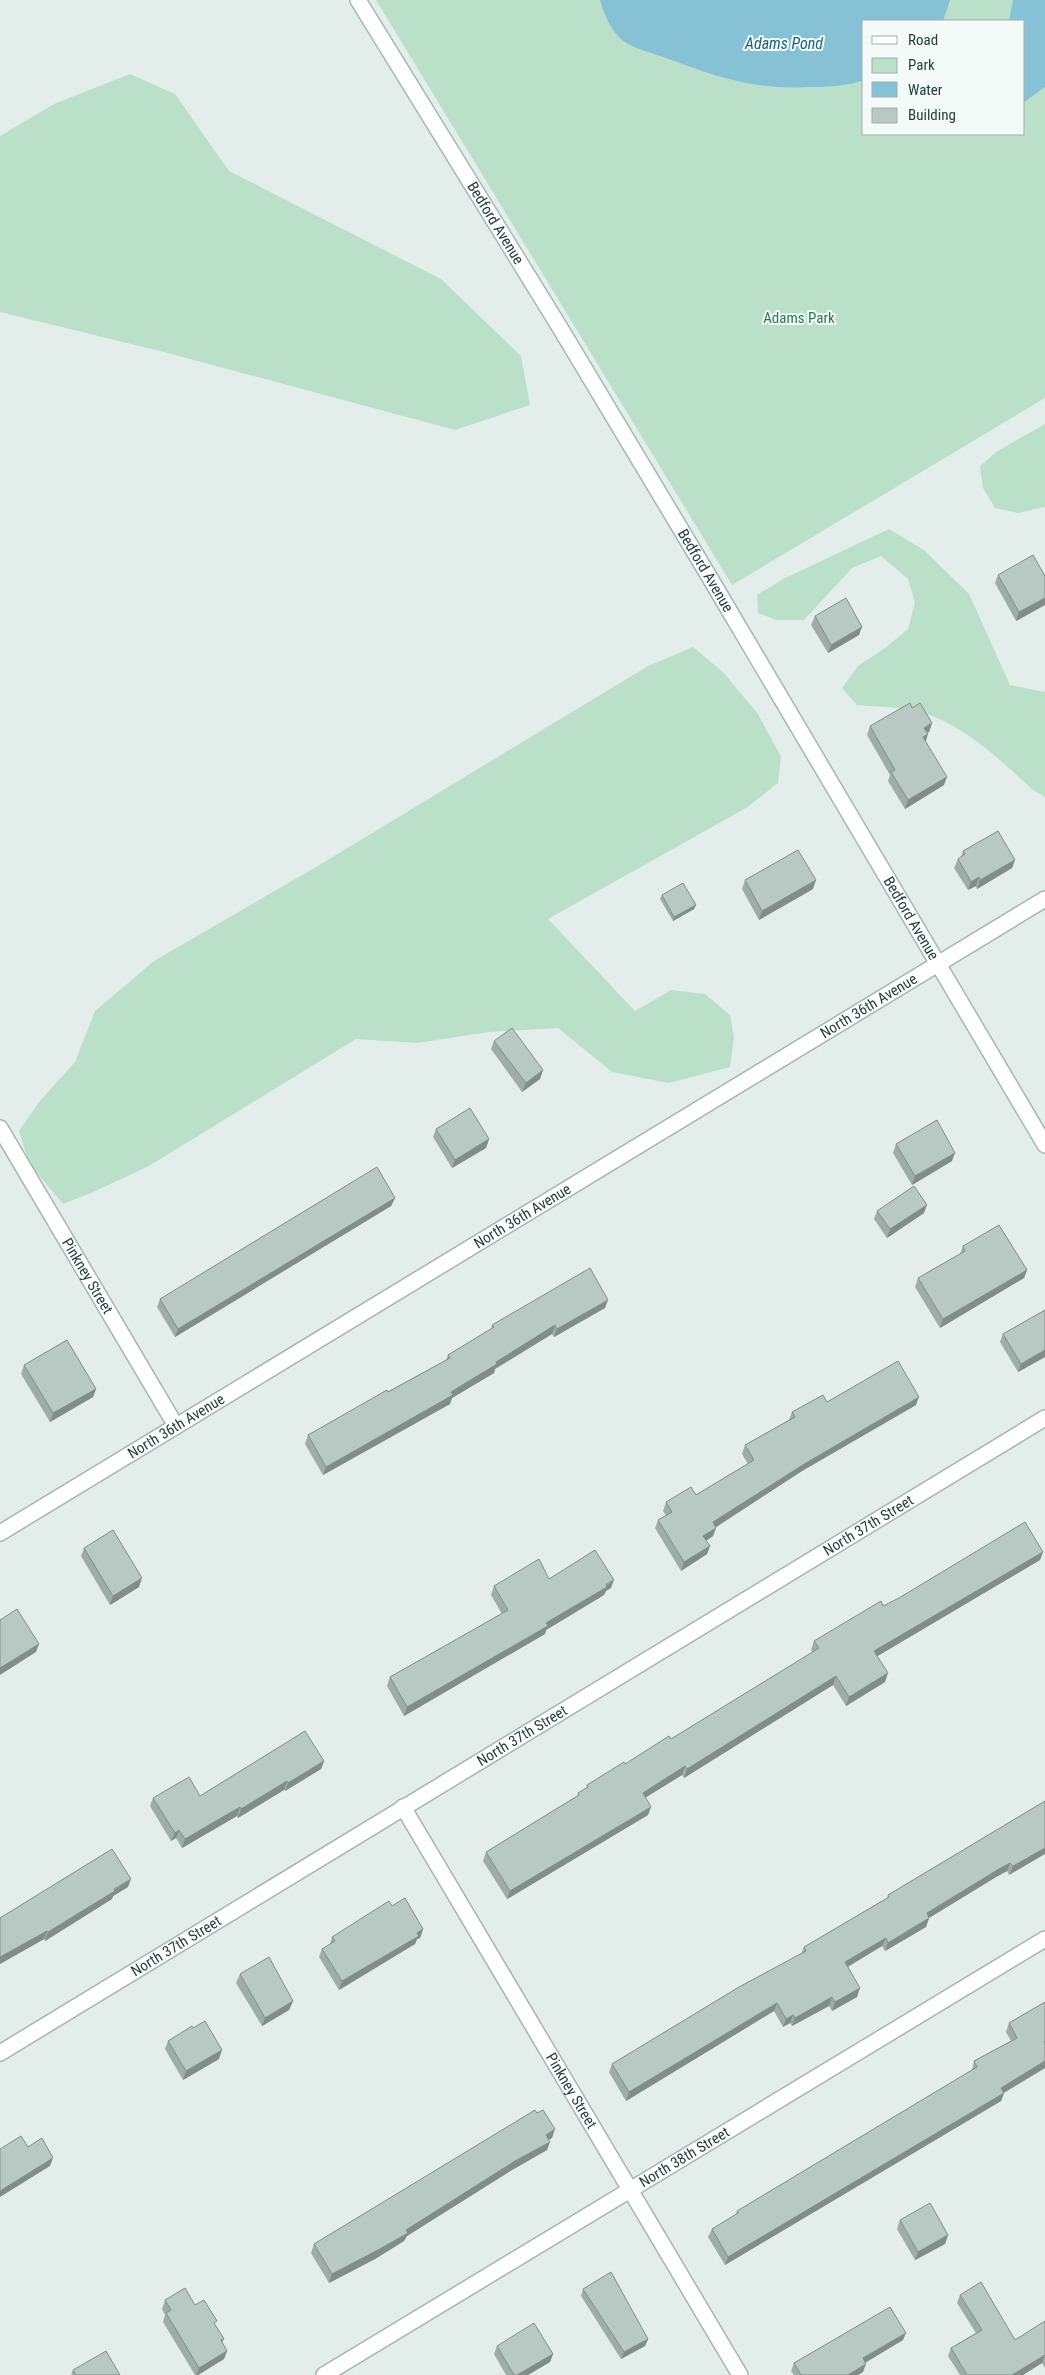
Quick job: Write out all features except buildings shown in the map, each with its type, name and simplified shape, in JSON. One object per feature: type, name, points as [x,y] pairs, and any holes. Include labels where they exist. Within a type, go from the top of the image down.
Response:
[{"type":"street","name":"Bedford Avenue","points":[[358,0],[608,408],[1045,1145]]},
{"type":"street","name":"North 36th Avenue","points":[[0,1533],[1045,899]]},
{"type":"street","name":"Pinkney Street","points":[[0,1128],[176,1426]]},
{"type":"street","name":"North 37th Street","points":[[0,2053],[1045,1418]]},
{"type":"street","name":"Pinkney Street","points":[[403,1807],[740,2375]]},
{"type":"street","name":"North 38th Street","points":[[324,2375],[1045,1939]]},
{"type":"green space","name":"Adams Park","points":[[376,0],[1045,0],[1045,398],[732,585]]},
{"type":"green space","points":[[130,74],[175,94],[229,171],[441,279],[521,356],[530,405],[455,430],[164,352],[0,312],[0,136],[54,104]]},
{"type":"green space","points":[[1045,424],[1045,507],[1018,513],[995,508],[983,488],[980,466],[996,452]]},
{"type":"green space","points":[[889,529],[924,550],[969,594],[1010,685],[1045,692],[1045,797],[1033,790],[985,748],[959,729],[930,715],[913,710],[857,705],[842,688],[858,666],[885,648],[908,629],[915,602],[908,579],[881,556],[852,568],[804,620],[776,620],[758,613],[757,595],[783,579]]},
{"type":"green space","points":[[693,647],[723,672],[758,714],[781,757],[778,783],[746,808],[548,919],[635,1011],[671,990],[705,994],[730,1015],[734,1038],[730,1067],[669,1083],[612,1072],[558,1028],[489,1032],[417,1043],[356,1039],[149,1166],[63,1204],[29,1163],[19,1131],[39,1102],[75,1062],[95,1011],[154,961],[321,864],[648,666]]},
{"type":"water","name":"Adams Pond","points":[[600,0],[950,0],[943,20],[862,20],[862,81],[851,84],[824,87],[753,84],[701,71],[634,47],[623,41],[605,15]]},
{"type":"water","points":[[1013,0],[1045,0],[1045,87],[1025,101],[1025,20],[1009,20]]}]
